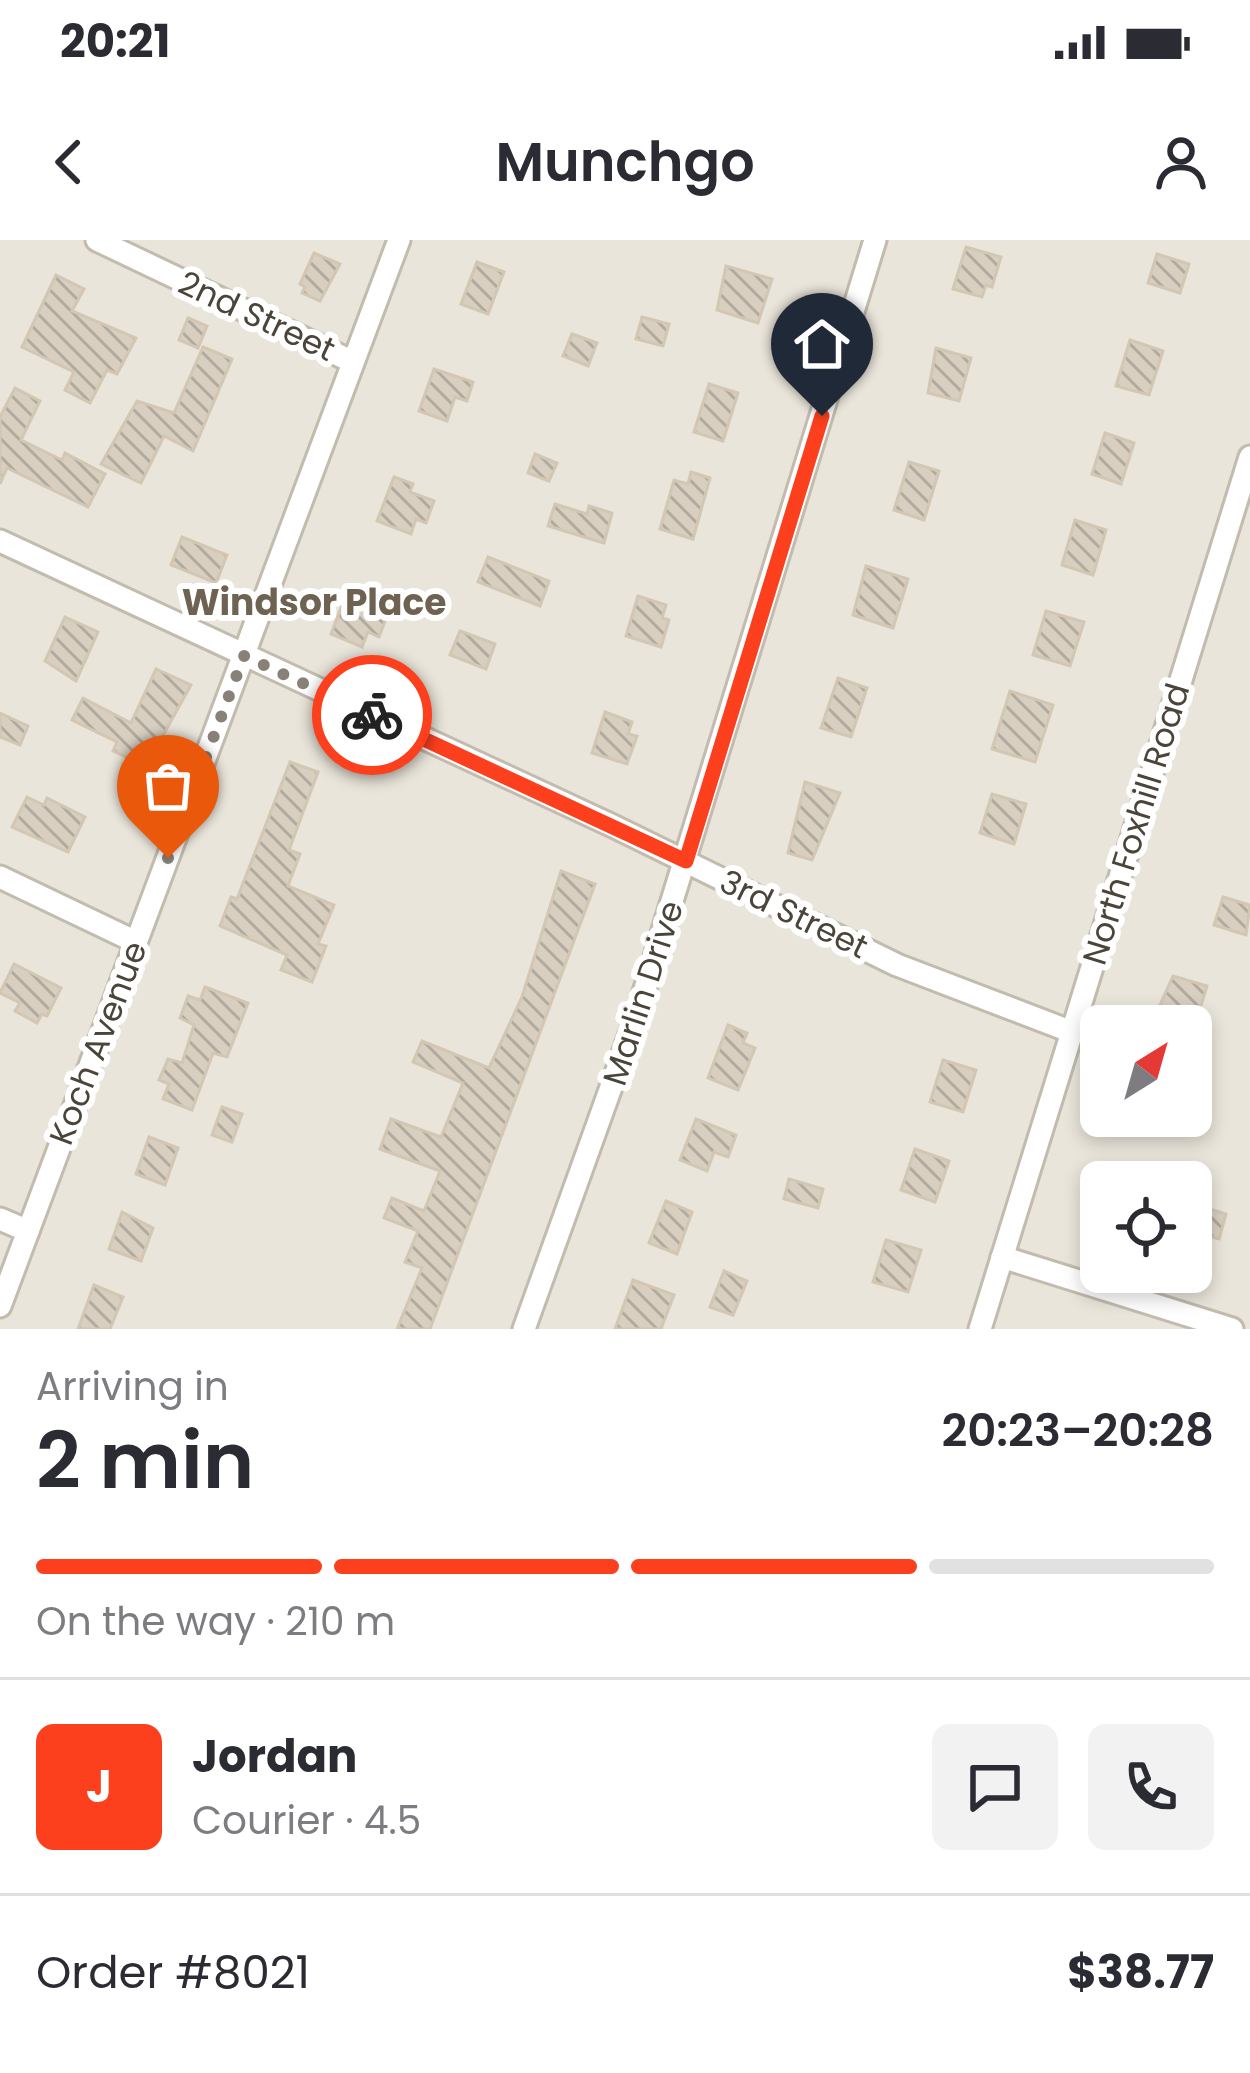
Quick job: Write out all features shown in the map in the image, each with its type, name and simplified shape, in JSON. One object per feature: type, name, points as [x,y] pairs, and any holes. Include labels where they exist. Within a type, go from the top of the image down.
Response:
[{"type":"street","name":"2nd Street","points":[[97,240],[353,362]]},
{"type":"street","name":"Koch Avenue","points":[[0,1306],[399,240]]},
{"type":"street","name":"Marlin Drive","points":[[524,1329],[686,861],[875,240]]},
{"type":"street","name":"North Foxhill Road","points":[[980,1329],[1250,457]]},
{"type":"street","name":"3rd Street","points":[[0,541],[686,861],[897,965],[1072,1032]]},
{"type":"street","points":[[0,877],[136,942]]},
{"type":"street","points":[[0,1219],[28,1231]]},
{"type":"street","points":[[1002,1257],[1232,1329]]},
{"type":"shaded area","points":[[0,240],[1250,240],[1250,1329],[0,1329]]},
{"type":"building","points":[[966,247],[1001,257],[992,287],[986,285],[982,297],[953,289]]},
{"type":"building","points":[[314,253],[340,264],[320,301],[302,293],[305,287],[300,284]]},
{"type":"building","points":[[1157,254],[1189,264],[1180,293],[1148,283]]},
{"type":"building","points":[[477,262],[504,272],[488,314],[461,304]]},
{"type":"building","points":[[726,266],[772,279],[758,323],[717,310]]},
{"type":"building","points":[[56,275],[84,289],[72,311],[136,338],[117,374],[107,370],[90,403],[65,390],[74,372],[22,347]]},
{"type":"building","points":[[642,317],[669,324],[663,346],[636,339]]},
{"type":"building","points":[[188,318],[207,326],[198,348],[179,340]]},
{"type":"building","points":[[572,334],[597,343],[588,366],[563,356]]},
{"type":"building","points":[[1130,340],[1163,351],[1149,395],[1116,386]]},
{"type":"building","points":[[203,347],[232,359],[193,451],[164,436],[141,483],[101,464],[137,401],[174,413]]},
{"type":"building","points":[[936,348],[971,358],[959,401],[928,393]]},
{"type":"building","points":[[434,369],[473,382],[467,401],[455,397],[447,421],[419,411]]},
{"type":"building","points":[[709,384],[738,393],[723,441],[694,432]]},
{"type":"building","points":[[15,388],[40,401],[21,440],[62,460],[65,453],[105,474],[88,507],[7,468],[0,484],[0,417]]},
{"type":"building","points":[[1105,433],[1134,443],[1121,484],[1092,474]]},
{"type":"building","points":[[535,454],[557,463],[549,481],[528,473]]},
{"type":"building","points":[[909,462],[939,471],[924,520],[894,510]]},
{"type":"building","points":[[691,472],[710,478],[693,539],[660,529],[674,480],[688,484]]},
{"type":"building","points":[[394,477],[413,484],[410,492],[434,501],[426,523],[416,519],[411,534],[377,521]]},
{"type":"building","points":[[555,504],[587,514],[589,506],[612,513],[604,543],[548,526]]},
{"type":"building","points":[[1075,520],[1106,530],[1093,575],[1062,565]]},
{"type":"building","points":[[182,537],[227,555],[216,583],[171,565]]},
{"type":"building","points":[[488,557],[549,581],[540,606],[478,582]]},
{"type":"building","points":[[866,566],[908,579],[893,628],[853,615]]},
{"type":"building","points":[[638,596],[666,605],[662,618],[669,620],[661,647],[626,636]]},
{"type":"building","points":[[344,600],[387,616],[379,637],[368,632],[362,647],[331,634]]},
{"type":"building","points":[[1046,611],[1084,622],[1070,666],[1033,655]]},
{"type":"building","points":[[65,617],[98,632],[76,681],[45,661]]},
{"type":"building","points":[[460,631],[495,644],[486,669],[450,655]]},
{"type":"building","points":[[156,669],[191,685],[146,766],[113,751],[117,742],[72,720],[83,698],[131,723]]},
{"type":"building","points":[[838,678],[867,688],[851,737],[821,728]]},
{"type":"building","points":[[1010,691],[1053,705],[1035,762],[992,749]]},
{"type":"building","points":[[605,712],[632,722],[628,734],[637,736],[627,764],[592,753]]},
{"type":"building","points":[[0,713],[28,726],[20,745],[0,737]]},
{"type":"building","points":[[290,762],[318,772],[289,850],[300,854],[288,886],[334,905],[318,944],[326,946],[312,982],[281,970],[287,955],[220,926],[231,897],[237,899]]},
{"type":"building","points":[[805,782],[840,793],[812,860],[788,853]]},
{"type":"building","points":[[992,794],[1026,804],[1014,844],[980,833]]},
{"type":"building","points":[[27,797],[44,805],[47,798],[85,817],[68,852],[12,827]]},
{"type":"building","points":[[561,871],[595,884],[430,1329],[397,1329],[422,1268],[405,1262],[418,1231],[384,1218],[392,1198],[424,1211],[440,1171],[380,1149],[391,1119],[441,1137],[463,1083],[413,1062],[422,1041],[489,1068],[522,997]]},
{"type":"building","points":[[1223,897],[1250,905],[1246,935],[1214,925]]},
{"type":"building","points":[[14,964],[61,988],[47,1016],[42,1014],[37,1023],[15,1011],[20,1003],[0,993]]},
{"type":"building","points":[[1173,976],[1207,986],[1201,1005],[1160,1005]]},
{"type":"building","points":[[205,987],[248,1003],[227,1057],[213,1053],[192,1110],[163,1099],[169,1084],[159,1080],[168,1059],[182,1063],[194,1025],[180,1018],[188,996],[200,1000]]},
{"type":"building","points":[[728,1025],[747,1033],[743,1043],[755,1048],[738,1090],[708,1078]]},
{"type":"building","points":[[943,1060],[976,1070],[963,1112],[930,1102]]},
{"type":"building","points":[[222,1107],[242,1114],[232,1142],[212,1135]]},
{"type":"building","points":[[696,1119],[736,1135],[728,1157],[714,1152],[707,1171],[680,1160]]},
{"type":"building","points":[[149,1137],[178,1148],[165,1185],[136,1174]]},
{"type":"building","points":[[915,1149],[949,1161],[935,1202],[901,1190]]},
{"type":"building","points":[[789,1179],[823,1189],[818,1208],[784,1199]]},
{"type":"building","points":[[666,1201],[692,1212],[677,1254],[649,1243]]},
{"type":"building","points":[[1212,1210],[1226,1214],[1219,1239],[1212,1237]]},
{"type":"building","points":[[122,1212],[153,1228],[141,1261],[109,1249]]},
{"type":"building","points":[[886,1240],[921,1250],[908,1292],[873,1282]]},
{"type":"building","points":[[724,1271],[747,1281],[733,1315],[710,1307]]},
{"type":"building","points":[[633,1280],[674,1295],[661,1329],[615,1329]]},
{"type":"building","points":[[94,1285],[123,1297],[110,1329],[78,1329]]},
{"type":"way so far","points":[[168,858],[244,656],[372,715]]},
{"type":"district","name":"Windsor Place","points":[[314,602]]},
{"type":"route","points":[[372,715],[686,861],[822,416]]}]
